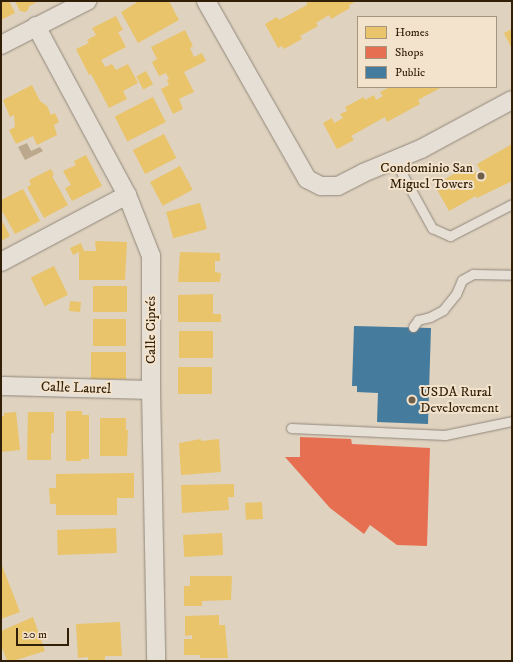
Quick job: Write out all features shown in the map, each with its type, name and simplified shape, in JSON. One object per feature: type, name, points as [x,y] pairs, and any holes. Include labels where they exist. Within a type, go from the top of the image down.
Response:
[{"type":"street","points":[[1,45],[87,1]]},
{"type":"street","points":[[206,1],[307,179],[321,186],[338,186],[363,173],[395,161],[421,149],[512,100]]},
{"type":"street","name":"Calle Ciprés","points":[[36,26],[127,194],[150,256],[156,661]]},
{"type":"street","points":[[1,262],[127,194]]},
{"type":"street","name":"Calle Laurel","points":[[1,386],[151,390]]},
{"type":"lane","points":[[395,161],[432,228],[450,236],[512,204]]},
{"type":"lane","points":[[413,327],[418,320],[430,317],[443,310],[456,294],[462,280],[472,274],[512,275]]},
{"type":"lane","points":[[291,428],[445,435],[512,421]]},
{"type":"shaded area","points":[[27,143],[31,151],[40,147],[43,151],[25,160],[18,147]]},
{"type":"building: Homes","points":[[1,1],[9,1],[15,13],[1,20]]},
{"type":"building: Homes","points":[[15,1],[39,1],[29,6],[28,10],[25,12],[20,11]]},
{"type":"building: Homes","points":[[135,1],[169,1],[179,20],[138,43],[121,12],[136,3]]},
{"type":"building: Homes","points":[[307,1],[357,1],[349,5],[350,8],[331,19],[329,15],[316,23],[318,26],[300,36],[302,39],[284,49],[282,46],[278,48],[265,24],[277,17],[279,20],[307,5]]},
{"type":"building: Homes","points":[[116,16],[123,30],[118,32],[126,47],[101,60],[105,67],[112,64],[116,70],[128,64],[138,83],[123,91],[127,99],[109,108],[91,74],[89,75],[76,49],[89,43],[87,40],[96,35],[92,28]]},
{"type":"building: Homes","points":[[512,29],[512,49],[504,33]]},
{"type":"building: Homes","points":[[185,30],[193,46],[190,48],[194,57],[202,53],[206,61],[184,72],[194,92],[179,99],[183,109],[173,114],[161,89],[169,85],[167,80],[169,79],[166,73],[159,76],[152,62],[157,59],[151,47]]},
{"type":"building: Homes","points":[[146,71],[153,84],[143,89],[136,76]]},
{"type":"building: Homes","points":[[32,85],[40,101],[47,106],[51,115],[55,113],[59,122],[54,125],[57,135],[37,145],[33,136],[16,144],[9,130],[15,127],[14,115],[10,117],[3,100]]},
{"type":"building: Homes","points":[[388,88],[440,88],[418,100],[420,104],[387,122],[385,117],[351,136],[354,140],[337,149],[323,123],[332,118],[334,123],[343,118],[340,114],[347,111],[345,107],[364,97],[365,100],[374,95],[376,100],[383,96],[380,92]]},
{"type":"building: Homes","points":[[153,97],[166,122],[127,141],[115,117]]},
{"type":"building: Homes","points":[[164,134],[176,158],[145,174],[133,150]]},
{"type":"building: Homes","name":"Condominio San Miguel Towers","points":[[512,144],[512,181],[477,198],[476,196],[449,211],[435,186],[470,163],[477,174],[481,172],[477,164]]},
{"type":"building: Homes","points":[[86,155],[102,186],[72,201],[65,188],[71,185],[63,171],[76,165],[74,161]]},
{"type":"building: Homes","points":[[180,166],[193,190],[163,206],[150,182]]},
{"type":"building: Homes","points":[[51,169],[54,175],[52,176],[68,205],[44,218],[27,187],[31,185],[29,180]]},
{"type":"building: Homes","points":[[23,189],[40,221],[15,234],[1,209],[1,200]]},
{"type":"building: Homes","points":[[200,203],[207,229],[173,238],[166,212]]},
{"type":"building: Homes","points":[[1,219],[10,236],[1,241]]},
{"type":"building: Homes","points":[[95,241],[127,242],[125,280],[79,280],[79,252],[73,255],[70,248],[81,243],[84,251],[96,251]]},
{"type":"building: Homes","points":[[180,252],[220,253],[220,261],[215,261],[215,272],[221,273],[220,282],[178,282]]},
{"type":"building: Homes","points":[[54,266],[68,295],[45,306],[31,277]]},
{"type":"building: Homes","points":[[93,286],[127,286],[127,312],[93,312]]},
{"type":"building: Homes","points":[[213,294],[213,314],[221,314],[221,322],[178,322],[178,295]]},
{"type":"building: Homes","points":[[70,301],[81,302],[80,312],[69,311]]},
{"type":"building: Homes","points":[[93,319],[126,319],[126,346],[93,346]]},
{"type":"building: Homes","points":[[179,331],[213,331],[213,358],[179,358]]},
{"type":"building: Homes","points":[[91,352],[126,352],[126,379],[91,379]]},
{"type":"building: Homes","points":[[178,367],[212,367],[212,394],[178,394]]},
{"type":"building: Homes","points":[[66,411],[82,411],[82,415],[89,415],[89,459],[81,459],[81,461],[66,461]]},
{"type":"building: Homes","points":[[16,412],[20,450],[1,452],[1,416],[4,416],[4,413]]},
{"type":"building: Homes","points":[[28,412],[54,412],[54,433],[51,433],[51,460],[27,460]]},
{"type":"building: Homes","points":[[100,418],[126,418],[126,430],[128,430],[127,456],[100,456]]},
{"type":"building: Homes","points":[[201,439],[201,441],[219,439],[221,472],[181,475],[179,443]]},
{"type":"building: Homes","points":[[134,473],[134,498],[117,498],[117,515],[56,515],[56,504],[50,504],[49,488],[56,488],[56,474]]},
{"type":"building: Homes","points":[[234,484],[234,497],[228,497],[229,510],[182,513],[181,485]]},
{"type":"building: Homes","points":[[262,502],[263,519],[246,520],[245,503]]},
{"type":"building: Homes","points":[[116,528],[117,553],[58,555],[57,530]]},
{"type":"building: Homes","points":[[222,533],[223,555],[184,557],[183,535]]},
{"type":"building: Homes","points":[[1,563],[20,612],[1,619]]},
{"type":"building: Homes","points":[[190,576],[232,576],[231,600],[202,601],[202,606],[184,606],[184,586],[190,586]]},
{"type":"building: Homes","points":[[219,615],[219,625],[225,625],[228,658],[200,658],[200,655],[184,655],[184,639],[192,639],[192,635],[185,636],[185,616]]},
{"type":"building: Homes","points":[[33,617],[45,651],[13,661],[7,661],[1,645],[1,631]]},
{"type":"building: Homes","points":[[120,622],[122,656],[105,656],[105,661],[88,661],[88,657],[78,658],[76,624]]},
{"type":"building: Shops","points":[[300,437],[351,439],[352,444],[430,448],[427,546],[397,545],[370,525],[364,534],[330,508],[285,457],[300,457]]},
{"type":"building: Public","points":[[354,326],[431,328],[428,424],[377,422],[378,393],[357,392],[357,386],[352,386]]},
{"type":"place","name":"Condominio San Miguel Towers","points":[[481,176]]},
{"type":"place","name":"USDA Rural Develovement","points":[[412,400]]}]
